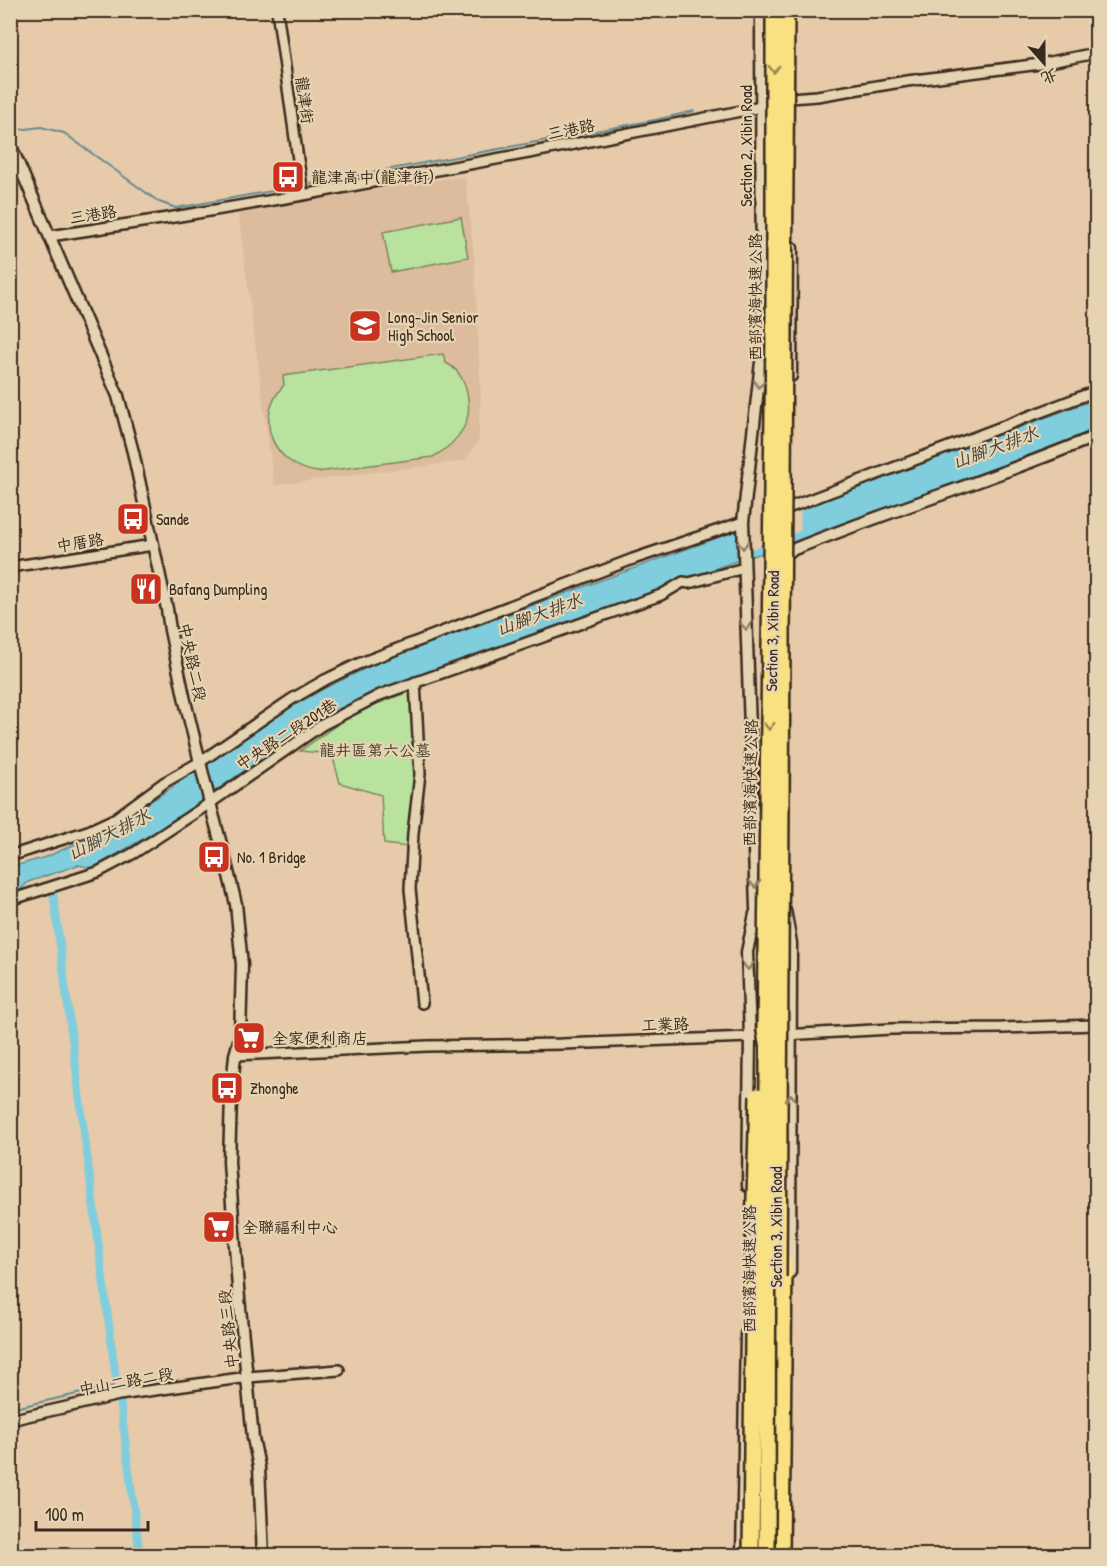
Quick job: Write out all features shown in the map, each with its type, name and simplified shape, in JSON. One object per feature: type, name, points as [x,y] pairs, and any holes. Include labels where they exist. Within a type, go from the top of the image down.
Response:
[{"type":"highway","name":"西部濱海快速公路","points":[[767,1556],[774,10]]},
{"type":"highway","name":"西部濱海快速公路","points":[[775,1556],[786,10]]},
{"type":"highway","points":[[751,1556],[758,1082],[760,1047],[768,1033]]},
{"type":"highway","points":[[779,1097],[786,1134],[781,1556]]},
{"type":"street","points":[[199,12],[212,10]]},
{"type":"street","name":"龍津街","points":[[277,10],[303,195]]},
{"type":"street","name":"Section 2, Xibin Road","points":[[744,568],[743,522],[762,353],[761,10]]},
{"type":"street","points":[[792,10],[790,98],[792,285],[788,508],[1096,392]]},
{"type":"street","name":"三港路","points":[[50,236],[303,195],[761,108],[790,98],[1040,64],[1096,53]]},
{"type":"street","name":"中央路二段","points":[[10,144],[118,396],[133,452],[177,662],[236,904],[242,965],[240,1037],[235,1055],[231,1098]]},
{"type":"street","points":[[787,552],[1096,436]]},
{"type":"street","name":"Section 3, Xibin Road","points":[[767,1556],[765,1528],[773,1047],[768,1033],[770,991],[783,899],[788,508]]},
{"type":"street","points":[[10,856],[88,831],[116,818],[165,782],[200,762],[292,699],[358,664],[633,560],[743,522]]},
{"type":"street","name":"中厝路","points":[[10,567],[153,545]]},
{"type":"street","name":"Section 3, Xibin Road","points":[[744,568],[756,908],[770,991]]},
{"type":"street","name":"中央路二段201巷","points":[[10,900],[98,872],[134,853],[322,726],[380,695],[661,594],[683,582],[689,583],[744,568]]},
{"type":"street","points":[[415,682],[420,774],[413,833],[410,889],[422,1003]]},
{"type":"street","name":"Section 3, Xibin Road","points":[[783,899],[791,943],[792,1122],[788,1556]]},
{"type":"street","name":"Section 3, Xibin Road","points":[[742,1556],[750,1037],[747,952],[756,908]]},
{"type":"street","name":"工業路","points":[[235,1055],[427,1046],[750,1037],[768,1033],[790,1035],[891,1029],[1096,1025]]},
{"type":"street","name":"中央路三段","points":[[231,1098],[228,1162],[253,1438],[259,1467],[263,1556]]},
{"type":"street","name":"中山二路二段","points":[[10,1420],[119,1395],[248,1377],[339,1370]]},
{"type":"shaded area","name":"Long-Jin Senior High School","points":[[465,176],[474,254],[481,399],[479,439],[465,461],[274,485],[238,212]]},
{"type":"green space","points":[[461,217],[468,257],[391,272],[383,232]]},
{"type":"green space","points":[[443,354],[446,363],[459,374],[464,382],[468,410],[464,427],[458,436],[447,448],[433,457],[317,472],[301,468],[288,460],[272,439],[269,426],[270,412],[275,398],[284,385],[283,376]]},
{"type":"green space","name":"龍井區第六公墓","points":[[411,691],[415,713],[420,794],[408,847],[384,844],[381,795],[340,783],[332,754],[300,751],[355,712]]},
{"type":"water","name":"山腳大排水","points":[[1096,399],[1096,430],[798,542],[687,577],[665,587],[398,683],[333,714],[256,763],[160,829],[93,868],[78,865],[28,882],[11,896],[11,867],[46,857],[89,838],[125,818],[287,709],[381,661]]},
{"type":"pier","points":[[801,505],[800,531],[743,552],[744,526]]},
{"type":"waterway","points":[[305,185],[694,111]]},
{"type":"waterway","points":[[10,131],[41,127],[64,133],[159,202],[176,208],[300,186]]},
{"type":"waterway","points":[[53,891],[116,1379]]},
{"type":"waterway","points":[[10,1409],[113,1386]]},
{"type":"waterway","points":[[120,1400],[140,1556]]},
{"type":"place","name":"龍津高中(龍津街)","points":[[288,177]]},
{"type":"place","name":"Long-Jin Senior High School","points":[[365,326]]},
{"type":"place","name":"Sande","points":[[133,519]]},
{"type":"place","name":"Bafang Dumpling","points":[[146,589]]},
{"type":"place","name":"No. 1 Bridge","points":[[214,857]]},
{"type":"place","name":"全家便利商店","points":[[249,1038]]},
{"type":"place","name":"Zhonghe","points":[[227,1088]]},
{"type":"place","name":"全聯福利中心","points":[[219,1227]]}]
